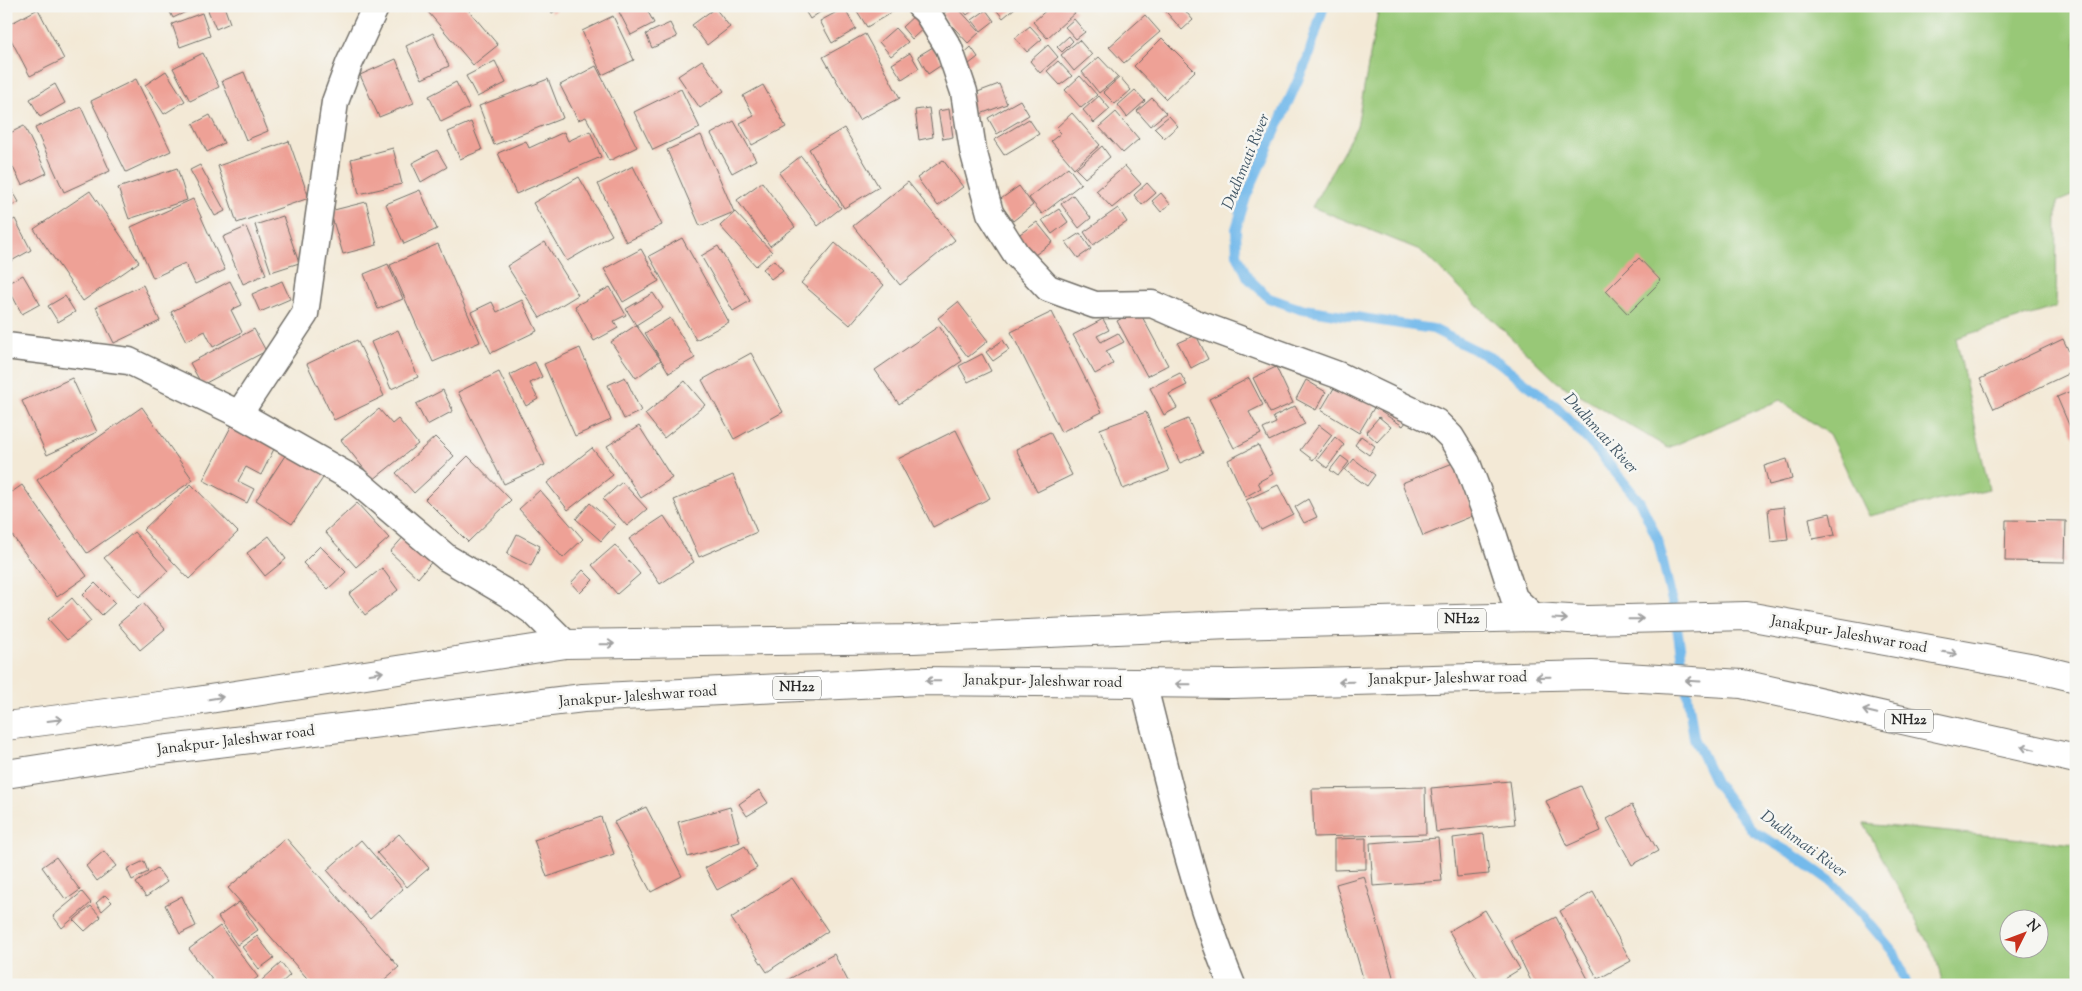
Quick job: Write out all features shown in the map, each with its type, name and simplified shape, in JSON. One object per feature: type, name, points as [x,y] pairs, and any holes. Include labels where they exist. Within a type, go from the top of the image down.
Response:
[{"type":"highway","name":"Janakpur- Jaleshwar road","points":[[6,726],[190,702],[566,644],[912,639],[1229,625],[1534,617],[1587,620],[1747,616],[2035,668],[2076,678]]},
{"type":"highway","name":"Janakpur- Jaleshwar road","points":[[6,774],[161,750],[583,698],[919,681],[1232,684],[1592,676],[1742,684],[2076,759]]},
{"type":"street","points":[[239,414],[305,314],[335,102],[349,64],[376,6]]},
{"type":"street","points":[[920,6],[926,11],[949,48],[964,92],[974,150],[990,213],[1016,254],[1048,288],[1095,305],[1152,304],[1193,322],[1338,375],[1436,422],[1451,437],[1467,463],[1492,530],[1514,598],[1534,617]]},
{"type":"street","points":[[6,346],[129,362],[239,414],[355,480],[447,558],[508,594],[535,613],[566,644]]},
{"type":"street","points":[[1143,683],[1177,814],[1214,940],[1232,985]]},
{"type":"green space","points":[[1379,6],[2076,6],[2076,194],[2057,202],[2056,307],[1956,338],[1989,489],[1869,516],[1829,434],[1780,400],[1668,448],[1557,382],[1420,250],[1312,207],[1357,126]]},
{"type":"green space","points":[[1864,824],[2076,844],[2076,985],[1943,985],[1936,958]]},
{"type":"building","points":[[167,6],[191,6],[192,9],[173,18]]},
{"type":"building","points":[[206,6],[224,6],[230,23],[216,29]]},
{"type":"building","points":[[423,6],[465,6],[498,45],[473,65]]},
{"type":"building","points":[[548,6],[563,6],[552,13]]},
{"type":"building","points":[[631,6],[645,6],[654,23],[631,35],[619,12]]},
{"type":"building","points":[[802,6],[829,6],[810,19]]},
{"type":"building","points":[[865,6],[898,6],[899,8],[867,27],[857,11]]},
{"type":"building","points":[[952,6],[956,6],[980,32],[968,43],[942,15]]},
{"type":"building","points":[[960,6],[978,6],[967,15]]},
{"type":"building","points":[[993,6],[1013,6],[1015,8],[1003,18]]},
{"type":"building","points":[[1051,6],[1071,6],[1076,12],[1047,38],[1033,22]]},
{"type":"building","points":[[1161,6],[1181,6],[1193,20],[1182,30]]},
{"type":"building","points":[[715,8],[730,27],[707,45],[692,25]]},
{"type":"building","points":[[844,8],[856,29],[832,43],[820,21]]},
{"type":"building","points":[[38,9],[64,59],[30,76],[6,30],[6,26]]},
{"type":"building","points":[[986,10],[994,21],[981,31],[972,20]]},
{"type":"building","points":[[202,13],[210,36],[180,47],[172,24]]},
{"type":"building","points":[[917,13],[927,25],[912,39],[902,27]]},
{"type":"building","points":[[1145,15],[1160,32],[1124,63],[1109,47]]},
{"type":"building","points":[[613,16],[634,60],[602,75],[582,31]]},
{"type":"building","points":[[1074,19],[1085,32],[1076,39],[1065,27]]},
{"type":"building","points":[[670,23],[677,37],[652,48],[646,34]]},
{"type":"building","points":[[1030,26],[1042,39],[1027,52],[1015,38]]},
{"type":"building","points":[[895,28],[908,42],[891,56],[879,42]]},
{"type":"building","points":[[433,33],[449,66],[422,79],[406,46]]},
{"type":"building","points":[[865,34],[900,98],[859,120],[823,57]]},
{"type":"building","points":[[1069,36],[1073,41],[1062,52],[1057,47]]},
{"type":"building","points":[[1162,38],[1195,71],[1166,99],[1134,66]]},
{"type":"building","points":[[1079,40],[1092,55],[1074,71],[1061,55]]},
{"type":"building","points":[[1048,45],[1058,57],[1040,73],[1030,61]]},
{"type":"building","points":[[933,47],[943,64],[928,74],[918,56]]},
{"type":"building","points":[[971,47],[978,57],[964,68],[958,59]]},
{"type":"building","points":[[203,53],[219,87],[190,101],[173,68]]},
{"type":"building","points":[[910,53],[919,68],[902,79],[892,64]]},
{"type":"building","points":[[1099,57],[1118,77],[1099,93],[1082,72]]},
{"type":"building","points":[[396,59],[414,103],[379,117],[360,75]]},
{"type":"building","points":[[702,60],[724,91],[700,108],[678,76]]},
{"type":"building","points":[[495,61],[506,83],[477,97],[466,76]]},
{"type":"building","points":[[1058,61],[1072,76],[1060,85],[1047,71]]},
{"type":"building","points":[[596,66],[637,147],[609,161],[586,117],[578,120],[560,85]]},
{"type":"building","points":[[166,71],[185,101],[164,114],[145,85]]},
{"type":"building","points":[[244,72],[268,131],[246,140],[222,81]]},
{"type":"building","points":[[1080,76],[1097,95],[1081,108],[1065,90]]},
{"type":"building","points":[[1120,77],[1131,90],[1115,104],[1103,92]]},
{"type":"building","points":[[136,79],[171,151],[126,172],[91,101]]},
{"type":"building","points":[[548,79],[563,118],[494,145],[479,106]]},
{"type":"building","points":[[456,82],[469,108],[441,122],[429,96]]},
{"type":"building","points":[[55,84],[65,103],[40,117],[30,99]]},
{"type":"building","points":[[999,84],[1007,104],[975,116],[967,96]]},
{"type":"building","points":[[763,85],[786,127],[752,145],[740,123],[754,116],[743,96]]},
{"type":"building","points":[[681,89],[700,128],[653,150],[634,112]]},
{"type":"building","points":[[1135,90],[1145,101],[1127,117],[1118,105]]},
{"type":"building","points":[[1099,96],[1110,109],[1094,123],[1083,110]]},
{"type":"building","points":[[1152,98],[1166,113],[1150,126],[1137,111]]},
{"type":"building","points":[[1020,100],[1029,115],[997,134],[988,118]]},
{"type":"building","points":[[81,107],[110,171],[64,192],[35,128]]},
{"type":"building","points":[[929,108],[933,137],[919,140],[915,110]]},
{"type":"building","points":[[949,109],[953,137],[943,139],[938,111]]},
{"type":"building","points":[[1116,112],[1139,139],[1123,153],[1099,127]]},
{"type":"building","points":[[1072,113],[1100,145],[1074,168],[1051,141],[1061,133],[1056,128]]},
{"type":"building","points":[[210,115],[224,143],[207,152],[193,124]]},
{"type":"building","points":[[1169,116],[1178,126],[1164,138],[1154,128]]},
{"type":"building","points":[[1029,119],[1039,134],[1004,155],[994,140]]},
{"type":"building","points":[[734,121],[756,160],[732,173],[711,134]]},
{"type":"building","points":[[471,122],[482,150],[460,159],[448,132]]},
{"type":"building","points":[[24,126],[47,173],[22,185],[6,154],[6,135]]},
{"type":"building","points":[[844,128],[879,187],[844,208],[809,149]]},
{"type":"building","points":[[590,131],[601,157],[516,194],[498,153],[526,141],[529,148],[564,132],[568,141]]},
{"type":"building","points":[[701,135],[734,212],[700,226],[667,150]]},
{"type":"building","points":[[289,141],[309,198],[237,223],[218,166]]},
{"type":"building","points":[[1102,146],[1110,157],[1085,178],[1076,169]]},
{"type":"building","points":[[393,148],[402,184],[359,194],[351,159]]},
{"type":"building","points":[[437,150],[447,167],[421,182],[412,163]]},
{"type":"building","points":[[801,156],[841,208],[818,226],[779,173]]},
{"type":"building","points":[[943,160],[963,187],[938,206],[917,178]]},
{"type":"building","points":[[200,165],[225,211],[215,216],[190,170]]},
{"type":"building","points":[[633,166],[662,225],[626,242],[598,184]]},
{"type":"building","points":[[1125,166],[1141,184],[1112,208],[1096,191]]},
{"type":"building","points":[[1068,167],[1081,184],[1042,214],[1029,198]]},
{"type":"building","points":[[177,168],[187,200],[129,219],[118,188]]},
{"type":"building","points":[[579,177],[612,235],[567,261],[533,203]]},
{"type":"building","points":[[6,180],[19,202],[6,209]]},
{"type":"building","points":[[762,182],[795,227],[770,246],[737,200]]},
{"type":"building","points":[[908,182],[955,240],[900,285],[853,226]]},
{"type":"building","points":[[1147,183],[1156,193],[1142,205],[1134,195]]},
{"type":"building","points":[[1019,186],[1033,205],[1013,221],[998,201]]},
{"type":"building","points":[[420,190],[437,229],[404,244],[386,204]]},
{"type":"building","points":[[90,191],[139,262],[83,301],[34,229]]},
{"type":"building","points":[[1161,193],[1170,204],[1161,212],[1152,201]]},
{"type":"building","points":[[1073,195],[1091,218],[1079,228],[1061,204]]},
{"type":"building","points":[[193,199],[225,270],[195,284],[185,263],[153,278],[131,227]]},
{"type":"building","points":[[366,202],[377,245],[343,254],[330,211]]},
{"type":"building","points":[[1118,208],[1127,222],[1093,245],[1084,232]]},
{"type":"building","points":[[1059,209],[1068,222],[1052,234],[1042,220]]},
{"type":"building","points":[[735,212],[772,252],[756,266],[720,226]]},
{"type":"building","points":[[283,216],[299,263],[271,272],[255,225]]},
{"type":"building","points":[[15,219],[31,250],[6,264],[6,224]]},
{"type":"building","points":[[1037,222],[1053,242],[1032,257],[1017,236]]},
{"type":"building","points":[[246,227],[266,274],[243,284],[223,237]]},
{"type":"building","points":[[1080,233],[1091,249],[1078,258],[1066,242]]},
{"type":"building","points":[[682,238],[729,322],[696,340],[649,256]]},
{"type":"building","points":[[545,242],[578,295],[540,318],[507,266]]},
{"type":"building","points":[[835,243],[884,285],[850,325],[801,283]]},
{"type":"building","points":[[438,244],[480,342],[433,362],[390,265]]},
{"type":"building","points":[[718,246],[750,301],[733,311],[701,256]]},
{"type":"building","points":[[641,249],[659,281],[623,302],[604,269]]},
{"type":"building","points":[[1639,258],[1661,281],[1628,314],[1606,291]]},
{"type":"building","points":[[774,260],[783,270],[771,279],[763,269]]},
{"type":"building","points":[[388,264],[403,299],[378,309],[364,274]]},
{"type":"building","points":[[23,275],[40,304],[22,314],[6,284]]},
{"type":"building","points":[[230,281],[242,305],[231,310],[242,332],[213,347],[205,331],[186,341],[171,312]]},
{"type":"building","points":[[282,281],[290,299],[260,312],[252,294]]},
{"type":"building","points":[[143,285],[160,321],[114,343],[96,307]]},
{"type":"building","points":[[610,287],[626,315],[614,321],[618,328],[594,341],[575,306]]},
{"type":"building","points":[[653,293],[663,308],[636,325],[626,309]]},
{"type":"building","points":[[65,296],[75,312],[58,322],[48,306]]},
{"type":"building","points":[[522,300],[537,331],[491,353],[471,312],[492,302],[497,312]]},
{"type":"building","points":[[958,302],[988,341],[968,357],[938,318]]},
{"type":"building","points":[[1138,309],[1168,365],[1147,376],[1117,321]]},
{"type":"building","points":[[1052,312],[1102,412],[1061,432],[1011,332]]},
{"type":"building","points":[[670,318],[695,358],[669,373],[645,333]]},
{"type":"building","points":[[1103,319],[1109,330],[1097,336],[1101,342],[1118,333],[1124,342],[1106,351],[1113,364],[1095,374],[1073,335]]},
{"type":"building","points":[[636,325],[661,360],[636,378],[611,342]]},
{"type":"building","points":[[939,326],[962,361],[899,404],[875,370]]},
{"type":"building","points":[[254,329],[266,351],[202,385],[190,363]]},
{"type":"building","points":[[398,330],[418,377],[391,389],[371,342]]},
{"type":"building","points":[[1196,335],[1208,359],[1191,368],[1178,343]]},
{"type":"building","points":[[2063,339],[2076,366],[2076,370],[1994,409],[1980,379]]},
{"type":"building","points":[[357,340],[384,396],[334,420],[307,364]]},
{"type":"building","points":[[1003,340],[1009,350],[993,361],[986,352]]},
{"type":"building","points":[[580,348],[611,420],[575,436],[544,364]]},
{"type":"building","points":[[751,353],[783,412],[734,439],[702,380]]},
{"type":"building","points":[[982,354],[991,371],[968,382],[959,366]]},
{"type":"building","points":[[535,362],[542,377],[530,383],[538,399],[526,406],[510,375]]},
{"type":"building","points":[[1276,367],[1293,403],[1270,413],[1253,378]]},
{"type":"building","points":[[499,372],[545,465],[504,484],[458,392]]},
{"type":"building","points":[[1180,373],[1187,385],[1169,394],[1177,408],[1164,415],[1150,388]]},
{"type":"building","points":[[625,377],[641,411],[624,419],[608,385]]},
{"type":"building","points":[[72,378],[97,432],[47,455],[22,401]]},
{"type":"building","points":[[1249,378],[1263,405],[1249,412],[1261,434],[1234,448],[1209,399]]},
{"type":"building","points":[[1306,380],[1326,392],[1316,410],[1296,399]]},
{"type":"building","points":[[685,381],[705,405],[664,438],[645,414]]},
{"type":"building","points":[[1337,383],[1375,406],[1359,433],[1321,410]]},
{"type":"building","points":[[2076,389],[2076,441],[2057,397]]},
{"type":"building","points":[[443,390],[453,411],[427,425],[416,404]]},
{"type":"building","points":[[1387,403],[1409,418],[1403,426],[1381,412]]},
{"type":"building","points":[[1295,406],[1305,424],[1269,441],[1263,429],[1276,423],[1273,417]]},
{"type":"building","points":[[142,407],[193,480],[87,553],[37,480]]},
{"type":"building","points":[[379,409],[392,424],[398,419],[418,444],[373,480],[341,440]]},
{"type":"building","points":[[1146,412],[1169,471],[1123,489],[1100,429]]},
{"type":"building","points":[[1379,417],[1391,427],[1377,442],[1366,432]]},
{"type":"building","points":[[1188,419],[1203,453],[1180,463],[1164,429]]},
{"type":"building","points":[[233,423],[276,445],[261,475],[246,467],[238,481],[254,489],[247,503],[203,480]]},
{"type":"building","points":[[1319,425],[1332,435],[1313,460],[1300,450]]},
{"type":"building","points":[[639,426],[672,478],[641,498],[607,446]]},
{"type":"building","points":[[956,430],[990,498],[933,527],[898,459]]},
{"type":"building","points":[[1050,432],[1072,475],[1037,492],[1016,449]]},
{"type":"building","points":[[1361,436],[1375,446],[1369,455],[1355,445]]},
{"type":"building","points":[[435,437],[454,456],[414,493],[396,473]]},
{"type":"building","points":[[1335,437],[1344,445],[1327,468],[1317,460]]},
{"type":"building","points":[[1258,445],[1273,474],[1258,482],[1261,488],[1245,497],[1228,460]]},
{"type":"building","points":[[592,448],[613,475],[568,510],[547,483]]},
{"type":"building","points":[[288,451],[325,475],[292,524],[256,500]]},
{"type":"building","points":[[468,456],[511,500],[468,542],[425,499]]},
{"type":"building","points":[[1341,456],[1349,462],[1338,476],[1330,470]]},
{"type":"building","points":[[1354,459],[1375,475],[1367,486],[1345,470]]},
{"type":"building","points":[[1787,459],[1792,479],[1769,485],[1764,466]]},
{"type":"building","points":[[1453,463],[1475,515],[1423,536],[1402,483]]},
{"type":"building","points":[[733,475],[757,532],[699,557],[674,500]]},
{"type":"building","points":[[622,482],[647,509],[627,526],[603,499]]},
{"type":"building","points":[[191,484],[238,532],[189,579],[143,530]]},
{"type":"building","points":[[22,485],[87,576],[57,597],[6,527],[6,496]]},
{"type":"building","points":[[1278,485],[1293,514],[1261,530],[1246,500]]},
{"type":"building","points":[[540,490],[583,539],[563,558],[519,509]]},
{"type":"building","points":[[1308,499],[1317,517],[1304,523],[1295,507]]},
{"type":"building","points":[[357,503],[389,538],[356,567],[325,532]]},
{"type":"building","points":[[590,503],[615,525],[601,541],[576,519]]},
{"type":"building","points":[[1784,507],[1788,540],[1771,542],[1768,509]]},
{"type":"building","points":[[1830,513],[1835,535],[1813,539],[1809,518]]},
{"type":"building","points":[[664,516],[694,562],[660,584],[629,539]]},
{"type":"building","points":[[2006,520],[2066,521],[2065,562],[2005,561]]},
{"type":"building","points":[[134,532],[168,571],[139,597],[104,558]]},
{"type":"building","points":[[406,534],[434,559],[418,578],[390,552]]},
{"type":"building","points":[[517,534],[540,546],[531,566],[507,554]]},
{"type":"building","points":[[269,536],[286,559],[265,576],[247,553]]},
{"type":"building","points":[[615,545],[640,574],[617,594],[592,565]]},
{"type":"building","points":[[320,546],[346,572],[328,589],[303,563]]},
{"type":"building","points":[[382,568],[398,590],[365,615],[349,594]]},
{"type":"building","points":[[583,570],[593,580],[580,593],[571,583]]},
{"type":"building","points":[[95,583],[115,603],[102,615],[83,595]]},
{"type":"building","points":[[72,598],[91,621],[67,640],[48,619]]},
{"type":"building","points":[[143,603],[165,629],[140,650],[118,624]]},
{"type":"building","points":[[1510,781],[1515,824],[1436,832],[1431,788]]},
{"type":"building","points":[[1581,786],[1601,831],[1567,846],[1546,801]]},
{"type":"building","points":[[1425,787],[1426,834],[1314,837],[1312,789]]},
{"type":"building","points":[[759,790],[768,803],[747,816],[739,804]]},
{"type":"building","points":[[1632,805],[1658,851],[1632,865],[1607,819]]},
{"type":"building","points":[[646,807],[682,876],[651,892],[614,822]]},
{"type":"building","points":[[730,807],[740,842],[688,857],[678,822]]},
{"type":"building","points":[[601,817],[614,854],[547,877],[534,840]]},
{"type":"building","points":[[399,834],[429,868],[407,887],[377,853]]},
{"type":"building","points":[[1484,834],[1489,874],[1457,877],[1453,838]]},
{"type":"building","points":[[286,838],[399,967],[378,985],[313,985],[228,888]]},
{"type":"building","points":[[1366,838],[1366,869],[1334,870],[1334,839]]},
{"type":"building","points":[[1438,838],[1442,881],[1373,886],[1370,843]]},
{"type":"building","points":[[361,840],[403,889],[370,919],[327,870]]},
{"type":"building","points":[[745,846],[757,868],[717,890],[705,868]]},
{"type":"building","points":[[104,851],[116,866],[97,881],[86,866]]},
{"type":"building","points":[[56,857],[80,890],[66,900],[42,867]]},
{"type":"building","points":[[144,861],[148,872],[132,880],[127,869]]},
{"type":"building","points":[[157,868],[167,882],[146,897],[136,883]]},
{"type":"building","points":[[1364,876],[1394,980],[1378,985],[1365,985],[1336,884]]},
{"type":"building","points":[[792,878],[828,931],[767,972],[731,918]]},
{"type":"building","points":[[82,892],[91,903],[62,928],[53,916]]},
{"type":"building","points":[[1593,892],[1631,961],[1598,979],[1560,911]]},
{"type":"building","points":[[105,895],[112,902],[102,911],[96,903]]},
{"type":"building","points":[[182,896],[196,926],[180,934],[165,905]]},
{"type":"building","points":[[239,902],[258,930],[237,945],[218,917]]},
{"type":"building","points":[[91,906],[101,917],[85,931],[74,920]]},
{"type":"building","points":[[1485,910],[1520,969],[1494,985],[1481,985],[1449,931]]},
{"type":"building","points":[[1556,917],[1589,981],[1582,985],[1533,985],[1511,940]]},
{"type":"building","points":[[220,926],[258,977],[248,985],[216,985],[189,949]]},
{"type":"building","points":[[257,936],[274,958],[259,969],[242,947]]},
{"type":"building","points":[[834,954],[850,985],[783,985],[782,983]]},
{"type":"building","points":[[281,963],[290,975],[279,985],[265,985],[262,980]]},
{"type":"waterway","name":"Dudhmati River","points":[[1324,6],[1307,60],[1246,197],[1236,229],[1237,254],[1248,278],[1269,298],[1297,308],[1433,329],[1497,361],[1557,407],[1598,451],[1640,502],[1658,540],[1675,614],[1694,738],[1715,782],[1753,831],[1794,855],[1832,882],[1895,954],[1907,985]]}]
